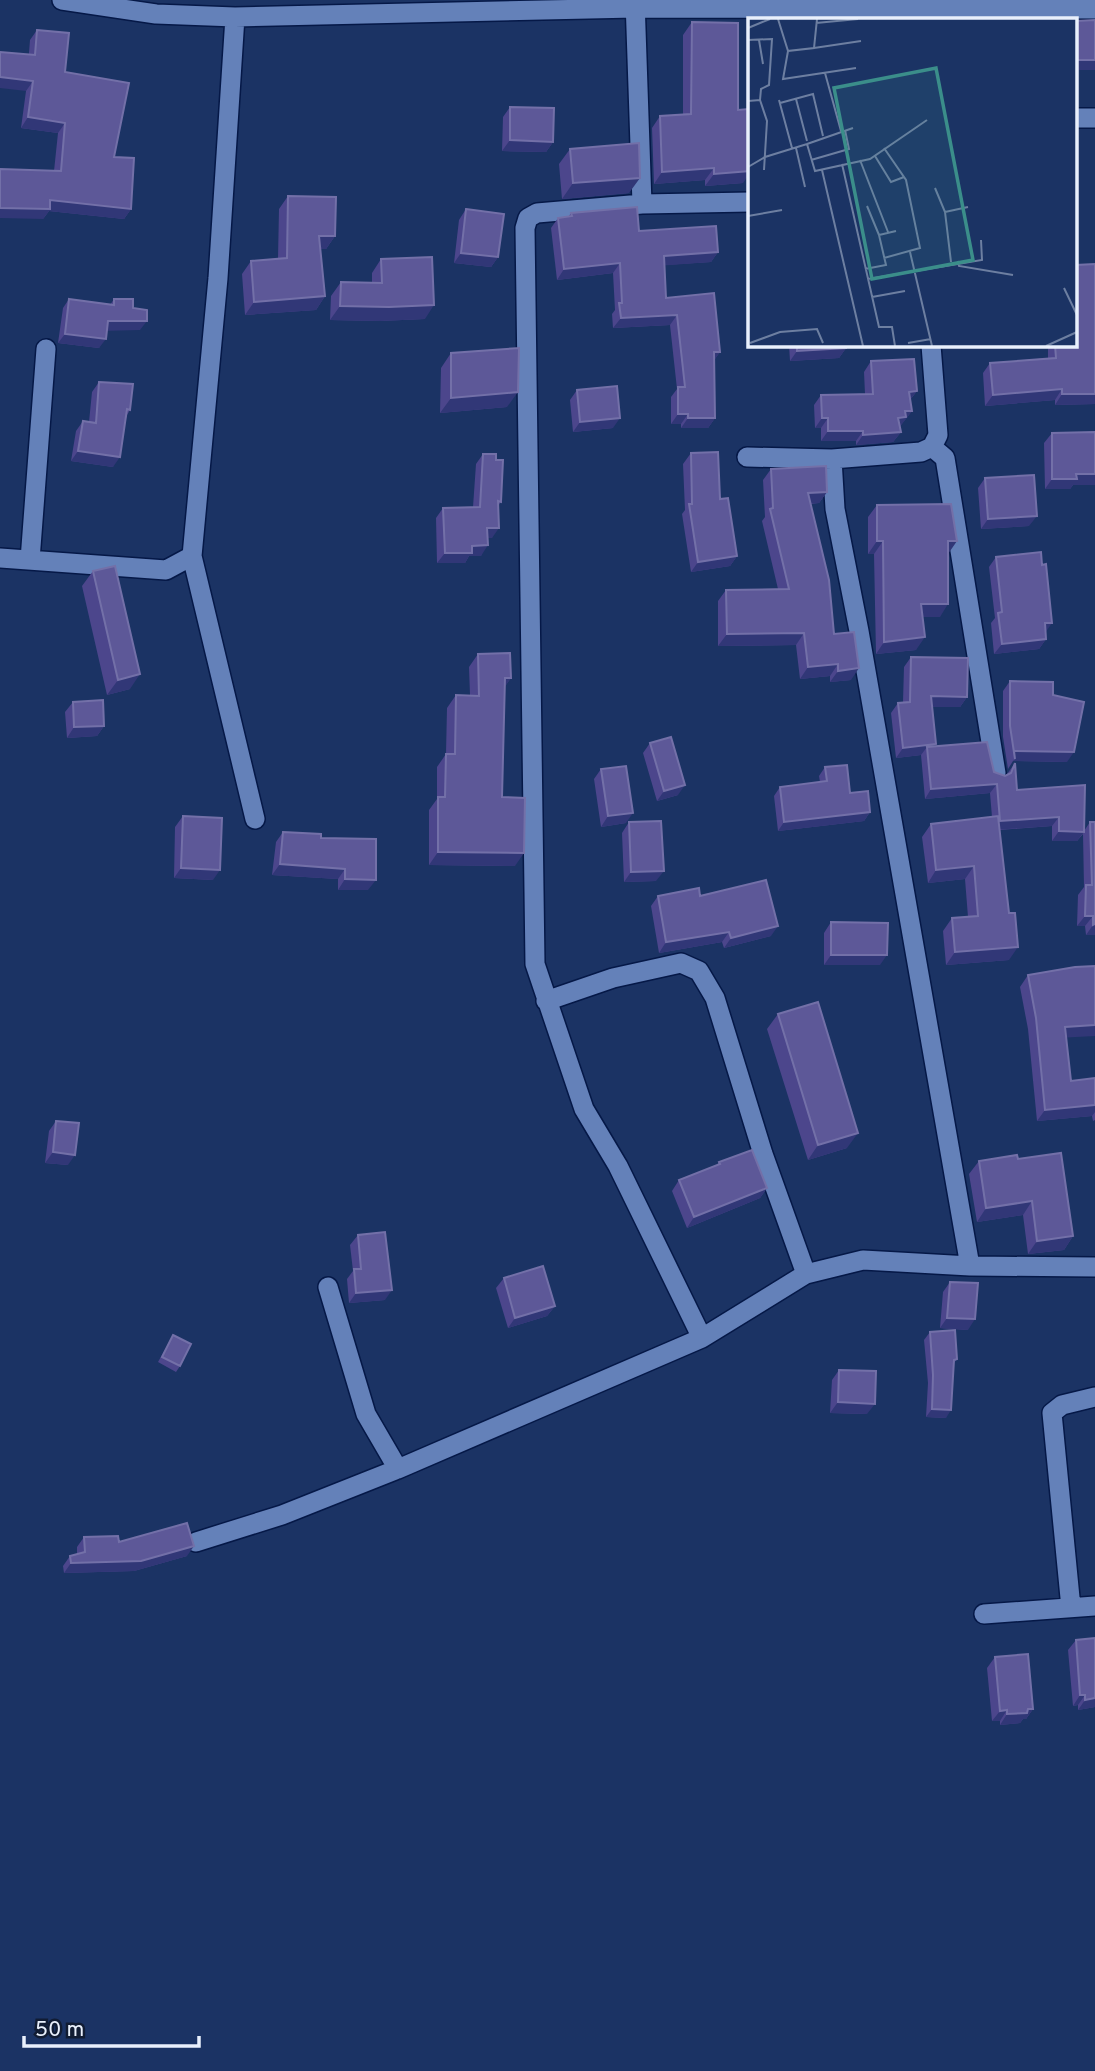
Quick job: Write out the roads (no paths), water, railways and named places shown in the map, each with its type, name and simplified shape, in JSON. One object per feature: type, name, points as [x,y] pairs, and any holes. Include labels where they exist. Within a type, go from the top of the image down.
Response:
[{"type":"street","points":[[62,0],[157,7],[235,17],[635,4],[1095,9]]},
{"type":"street","points":[[635,4],[642,204]]},
{"type":"street","points":[[235,17],[218,278],[192,556],[255,819]]},
{"type":"street","points":[[702,1338],[618,1166],[584,1109],[535,964],[525,228],[528,218],[537,213],[642,204],[748,201]]},
{"type":"street","points":[[747,457],[832,459],[921,452],[932,447],[938,435],[931,346]]},
{"type":"street","points":[[30,560],[46,349]]},
{"type":"street","points":[[932,447],[945,458],[996,773]]},
{"type":"street","points":[[832,459],[835,509],[862,645],[970,1266]]},
{"type":"street","points":[[0,558],[166,570],[192,556]]},
{"type":"street","points":[[546,1001],[613,978],[681,963],[699,971],[715,998],[763,1154],[806,1274]]},
{"type":"street","points":[[196,1542],[282,1515],[398,1469],[702,1338],[806,1274],[863,1260],[970,1266],[1095,1267]]},
{"type":"street","points":[[328,1287],[366,1414],[398,1469]]},
{"type":"street","points":[[1071,1608],[1052,1413],[1062,1405],[1095,1397]]},
{"type":"street","points":[[985,1614],[1095,1606]]}]
